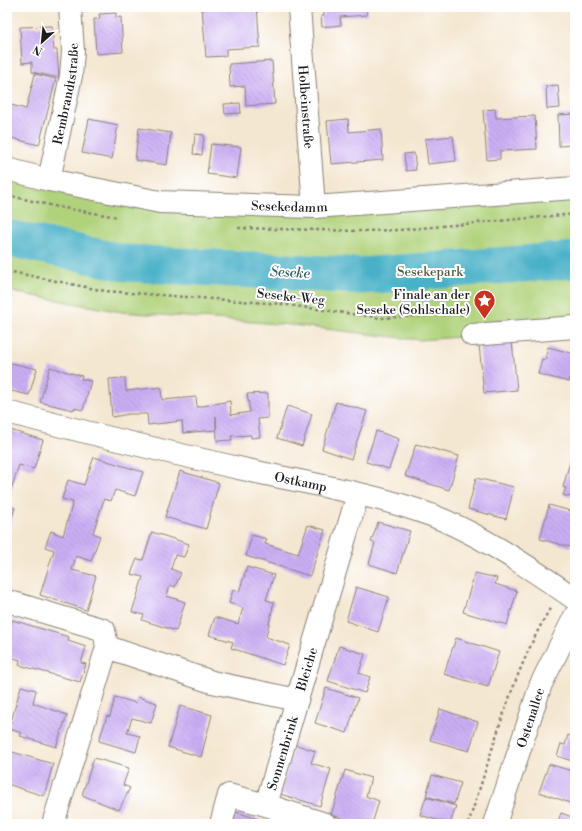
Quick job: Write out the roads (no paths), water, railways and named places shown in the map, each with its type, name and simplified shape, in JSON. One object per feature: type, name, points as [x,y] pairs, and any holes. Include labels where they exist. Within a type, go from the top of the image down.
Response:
[{"type":"street","name":"Rembrandtstraße","points":[[49,180],[71,76],[73,51],[70,7]]},
{"type":"street","name":"Holbeinstraße","points":[[299,7],[314,206]]},
{"type":"street","name":"Sesekedamm","points":[[7,169],[49,180],[160,202],[314,206],[575,188]]},
{"type":"street","points":[[472,336],[575,327]]},
{"type":"street","name":"Ostkamp","points":[[7,412],[146,448],[358,494],[405,506],[454,525],[516,559],[575,599]]},
{"type":"street","name":"Bleiche","points":[[108,646],[212,682],[298,700],[358,494]]},
{"type":"street","points":[[7,600],[104,630],[108,646],[54,824]]},
{"type":"street","name":"Ostenallee","points":[[495,824],[541,684],[575,616]]},
{"type":"street","name":"Sonnenbrink","points":[[266,806],[298,700]]},
{"type":"street","name":"Sonnenbrink","points":[[221,824],[229,795],[325,824]]},
{"type":"waterway","name":"Seseke","points":[[7,238],[126,263],[361,276],[575,260]]},
{"type":"place","name":"Finale an der Seseke (Sohlschale)","points":[[485,320]]},
{"type":"park label","name":"Sesekepark","points":[[430,271]]}]
